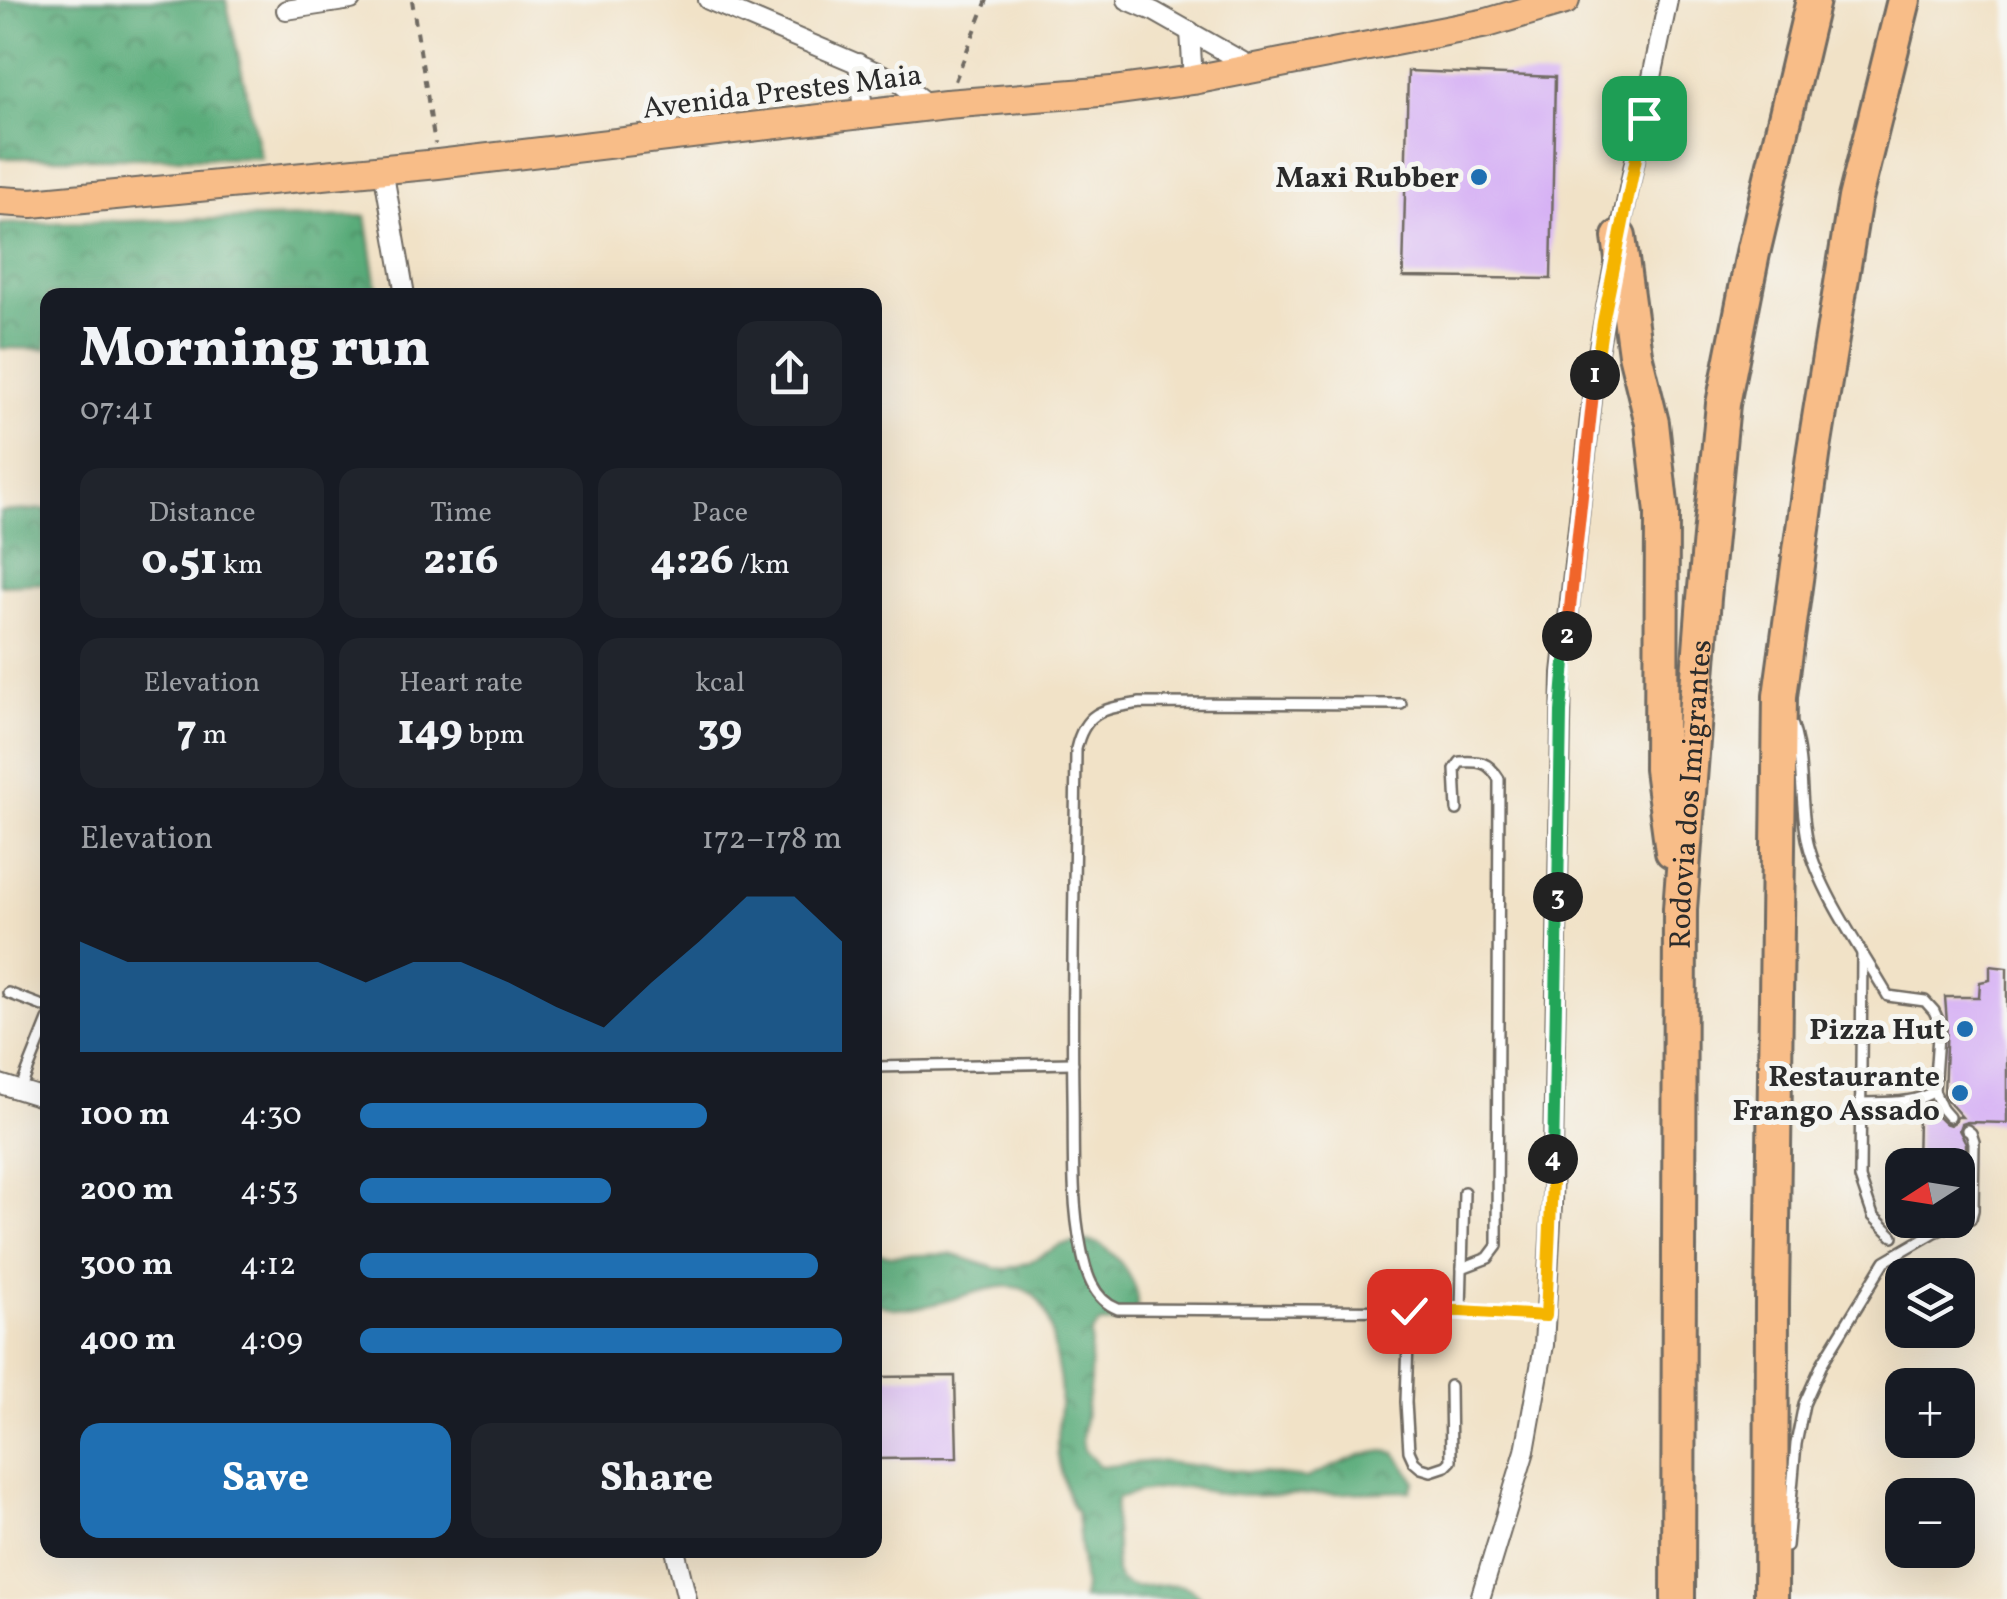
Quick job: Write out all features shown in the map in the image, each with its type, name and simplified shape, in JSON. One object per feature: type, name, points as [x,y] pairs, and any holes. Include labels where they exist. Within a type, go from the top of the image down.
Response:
[{"type":"highway","name":"Rodovia dos Imigrantes","points":[[1678,1599],[1680,910],[1704,598],[1723,404],[1753,252],[1813,0]]},
{"type":"highway","points":[[1771,1599],[1780,696],[1854,198],[1904,0]]},
{"type":"highway","points":[[1620,237],[1635,354],[1652,423],[1659,473],[1661,769],[1680,910]]},
{"type":"main road","name":"Avenida Prestes Maia","points":[[0,201],[32,202],[438,164],[938,105],[1112,91],[1255,69],[1485,11],[1549,2]]},
{"type":"street","points":[[286,10],[351,0]]},
{"type":"street","points":[[708,0],[896,80],[938,105]]},
{"type":"street","points":[[1127,0],[1158,6],[1190,31],[1255,69]]},
{"type":"street","points":[[1480,1599],[1526,1452],[1544,1346],[1553,1186],[1562,673],[1596,363],[1668,0]]},
{"type":"street","points":[[1190,31],[1193,80]]},
{"type":"street","points":[[858,63],[860,114]]},
{"type":"street","points":[[383,169],[404,288]]},
{"type":"street","points":[[0,1084],[40,1096]]},
{"type":"street","points":[[677,1558],[687,1599]]},
{"type":"lane","points":[[1780,696],[1798,744],[1804,823],[1818,875],[1888,996],[1925,1001],[1934,1011],[1939,1022],[1934,1091],[1949,1117]]},
{"type":"lane","points":[[1401,704],[1140,703],[1106,709],[1092,716],[1081,729],[1076,749],[1073,1063],[1076,1215],[1086,1268],[1094,1290],[1106,1305],[1118,1309],[1461,1311],[1546,1316]]},
{"type":"lane","points":[[1457,810],[1456,769],[1460,762],[1476,761],[1491,766],[1499,779],[1497,1246],[1488,1258],[1462,1268]]},
{"type":"lane","points":[[1862,952],[1860,1178],[1873,1216],[1885,1228]]},
{"type":"lane","points":[[8,993],[40,1005]]},
{"type":"lane","points":[[20,1090],[40,1040]]},
{"type":"lane","points":[[882,1066],[1073,1063]]},
{"type":"lane","points":[[1860,1103],[1897,1102],[1934,1091]]},
{"type":"lane","points":[[1786,1560],[1796,1444],[1804,1404],[1823,1362],[1884,1261],[1935,1232],[1971,1218],[1974,1142],[1967,1130]]},
{"type":"lane","points":[[1461,1311],[1464,1192]]},
{"type":"lane","points":[[1409,1311],[1409,1451],[1421,1468],[1432,1471],[1451,1460],[1450,1386]]},
{"type":"path","points":[[412,0],[438,164]]},
{"type":"path","points":[[938,105],[987,0]]},
{"type":"green space","points":[[0,0],[226,0],[261,158],[0,158]]},
{"type":"green space","points":[[366,216],[377,288],[40,288],[40,349],[0,348],[0,224]]},
{"type":"green space","points":[[40,509],[40,583],[0,585],[0,512]]},
{"type":"green space","points":[[1085,1241],[1104,1247],[1132,1281],[1138,1301],[1130,1317],[1099,1324],[1091,1333],[1090,1382],[1082,1439],[1084,1450],[1100,1467],[1155,1461],[1306,1478],[1360,1455],[1384,1451],[1396,1453],[1415,1481],[1410,1491],[1255,1496],[1174,1487],[1117,1499],[1115,1563],[1119,1579],[1136,1586],[1182,1586],[1201,1599],[1082,1599],[1077,1513],[1068,1496],[1057,1452],[1060,1380],[1041,1304],[1027,1291],[1009,1287],[918,1308],[882,1304],[882,1254],[951,1254],[1007,1269],[1061,1245]]},
{"type":"building","name":"Maxi Rubber","points":[[1408,71],[1555,77],[1551,279],[1403,277]]},
{"type":"building","points":[[1990,966],[2007,968],[2007,1123],[1961,1124],[1959,1130],[1966,1148],[1917,1148],[1918,1117],[1938,1117],[1950,1125],[1962,1117],[1944,1093],[1945,997],[1979,997],[1980,982],[1990,980]]},
{"type":"building","points":[[955,1376],[957,1458],[882,1459],[882,1377]]},
{"type":"place","name":"Maxi Rubber","points":[[1479,177]]},
{"type":"place","name":"Pizza Hut","points":[[1965,1029]]},
{"type":"place","name":"Restaurante Frango Assado","points":[[1960,1093]]},
{"type":"route","points":[[1409,1311],[1546,1316],[1552,1205],[1562,673],[1596,363],[1644,118]]}]
